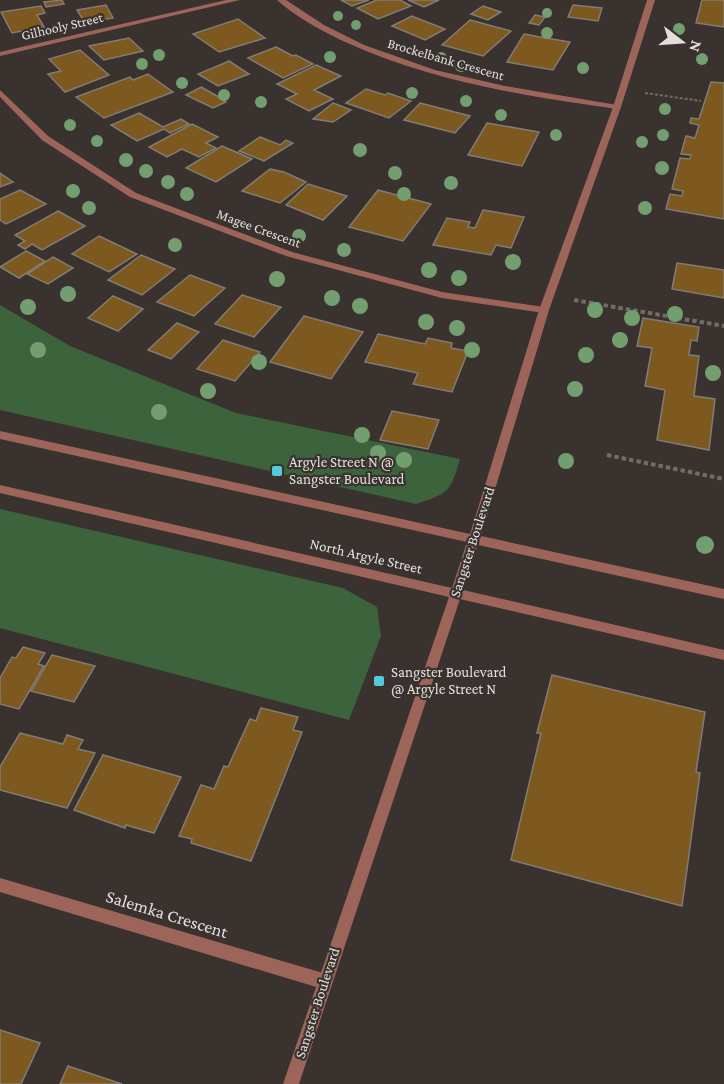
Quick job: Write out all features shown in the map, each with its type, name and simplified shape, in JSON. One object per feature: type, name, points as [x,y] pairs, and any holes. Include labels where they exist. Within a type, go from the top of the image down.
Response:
[{"type":"street","name":"Gilhooly Street","points":[[0,54],[236,0]]},
{"type":"street","name":"Brockelbank Crescent","points":[[281,0],[325,30],[379,54],[452,78],[526,95],[617,107]]},
{"type":"street","name":"Sangster Boulevard","points":[[291,1084],[323,981],[474,540],[544,310],[623,90],[651,0]]},
{"type":"street","name":"Magee Crescent","points":[[0,92],[45,138],[133,195],[289,254],[442,295],[544,310]]},
{"type":"street","points":[[0,435],[724,594]]},
{"type":"street","name":"North Argyle Street","points":[[0,489],[724,655]]},
{"type":"street","name":"Salemka Crescent","points":[[0,885],[323,981]]},
{"type":"path","points":[[623,90],[701,101]]},
{"type":"path","points":[[549,296],[724,326]]},
{"type":"path","points":[[607,455],[724,479]]},
{"type":"green space","points":[[0,305],[70,346],[236,413],[460,459],[454,479],[442,494],[416,504],[0,410]]},
{"type":"green space","points":[[0,509],[343,588],[377,607],[381,636],[349,720],[0,628]]},
{"type":"building","points":[[62,0],[64,4],[46,7],[44,2]]},
{"type":"building","points":[[341,0],[369,0],[352,6]]},
{"type":"building","points":[[377,0],[400,0],[411,6],[378,19],[357,8]]},
{"type":"building","points":[[408,0],[439,0],[424,7]]},
{"type":"building","points":[[702,0],[724,0],[724,27],[696,23]]},
{"type":"building","points":[[106,5],[113,18],[85,23],[77,10]]},
{"type":"building","points":[[573,5],[602,8],[598,21],[568,17]]},
{"type":"building","points":[[41,6],[45,13],[37,15],[44,27],[12,33],[1,12]]},
{"type":"building","points":[[483,6],[501,12],[488,20],[471,14]]},
{"type":"building","points":[[535,15],[545,17],[539,25],[529,23]]},
{"type":"building","points":[[412,16],[445,29],[425,40],[392,26]]},
{"type":"building","points":[[238,19],[265,38],[219,52],[193,34]]},
{"type":"building","points":[[470,20],[511,31],[483,56],[442,45]]},
{"type":"building","points":[[524,34],[570,42],[553,70],[507,62]]},
{"type":"building","points":[[129,38],[143,51],[104,60],[89,46]]},
{"type":"building","points":[[276,47],[313,64],[283,78],[248,58]]},
{"type":"building","points":[[80,50],[109,75],[65,92],[48,74],[61,71],[49,59]]},
{"type":"building","points":[[229,61],[249,74],[218,86],[198,74]]},
{"type":"building","points":[[316,65],[341,76],[314,90],[333,99],[309,111],[286,99],[297,94],[277,84]]},
{"type":"building","points":[[148,74],[173,92],[104,118],[76,97],[130,77],[133,80]]},
{"type":"building","points":[[711,82],[724,83],[724,219],[666,209],[670,194],[682,196],[683,191],[672,189],[680,158],[690,159],[691,155],[681,154],[686,136],[695,138],[699,125],[690,123],[691,118],[699,119]]},
{"type":"building","points":[[201,87],[226,102],[213,108],[186,95]]},
{"type":"building","points":[[366,89],[385,95],[388,93],[411,101],[389,118],[346,103]]},
{"type":"building","points":[[333,103],[351,110],[333,122],[313,119]]},
{"type":"building","points":[[420,103],[470,116],[455,133],[404,120]]},
{"type":"building","points":[[139,113],[163,127],[181,119],[189,124],[170,133],[164,129],[137,141],[111,125]]},
{"type":"building","points":[[487,123],[539,132],[522,166],[468,155]]},
{"type":"building","points":[[192,124],[218,137],[206,143],[216,148],[199,157],[182,149],[167,157],[149,147]]},
{"type":"building","points":[[260,137],[280,145],[286,140],[293,143],[264,161],[239,151]]},
{"type":"building","points":[[222,146],[252,159],[216,182],[186,168]]},
{"type":"building","points":[[270,169],[284,172],[306,182],[280,203],[242,191]]},
{"type":"building","points":[[0,173],[13,182],[0,187]]},
{"type":"building","points":[[308,184],[347,196],[323,220],[286,205]]},
{"type":"building","points":[[20,190],[46,204],[6,224],[0,220],[0,199]]},
{"type":"building","points":[[378,190],[431,204],[403,241],[349,227]]},
{"type":"building","points":[[483,210],[524,217],[511,248],[496,245],[491,255],[433,245],[447,218],[470,222],[468,227],[475,228]]},
{"type":"building","points":[[58,211],[85,226],[42,250],[32,244],[25,249],[18,245],[25,241],[15,235]]},
{"type":"building","points":[[99,236],[137,254],[109,272],[72,254]]},
{"type":"building","points":[[26,251],[45,261],[19,278],[0,267]]},
{"type":"building","points":[[141,255],[175,269],[142,295],[108,280]]},
{"type":"building","points":[[53,257],[73,268],[48,284],[27,274]]},
{"type":"building","points":[[677,263],[724,270],[724,298],[672,289]]},
{"type":"building","points":[[190,275],[225,288],[194,316],[157,302]]},
{"type":"building","points":[[242,295],[281,307],[254,337],[215,324]]},
{"type":"building","points":[[113,296],[143,309],[118,331],[88,318]]},
{"type":"building","points":[[304,316],[363,332],[331,379],[270,362]]},
{"type":"building","points":[[643,318],[699,327],[697,341],[691,340],[689,355],[699,356],[694,396],[715,399],[709,450],[657,440],[665,390],[645,386],[652,348],[637,346]]},
{"type":"building","points":[[177,323],[199,332],[171,359],[148,350]]},
{"type":"building","points":[[378,334],[425,344],[428,338],[452,343],[451,348],[468,351],[452,392],[413,384],[418,373],[365,362]]},
{"type":"building","points":[[223,340],[260,352],[235,381],[197,369]]},
{"type":"building","points":[[392,411],[439,420],[428,449],[380,440]]},
{"type":"building","points":[[23,647],[45,653],[38,664],[44,666],[19,709],[0,704],[0,678],[12,657],[16,658]]},
{"type":"building","points":[[52,655],[95,666],[74,702],[31,691]]},
{"type":"building","points":[[552,675],[705,712],[696,772],[700,773],[682,906],[511,860],[541,733],[537,733]]},
{"type":"building","points":[[261,708],[298,717],[293,730],[302,732],[251,861],[191,843],[192,839],[179,836],[201,785],[214,789],[224,766],[228,767],[250,719],[256,721]]},
{"type":"building","points":[[20,733],[63,744],[67,735],[83,740],[78,749],[95,753],[67,808],[0,790],[0,767]]},
{"type":"building","points":[[103,755],[181,777],[154,833],[126,825],[125,828],[74,810]]},
{"type":"building","points":[[0,1030],[40,1043],[21,1084],[0,1084]]},
{"type":"building","points":[[68,1066],[122,1084],[60,1084]]},
{"type":"place","name":"Argyle Street N @ Sangster Boulevard","points":[[277,471]]},
{"type":"place","name":"Sangster Boulevard @ Argyle Street N","points":[[379,681]]}]
